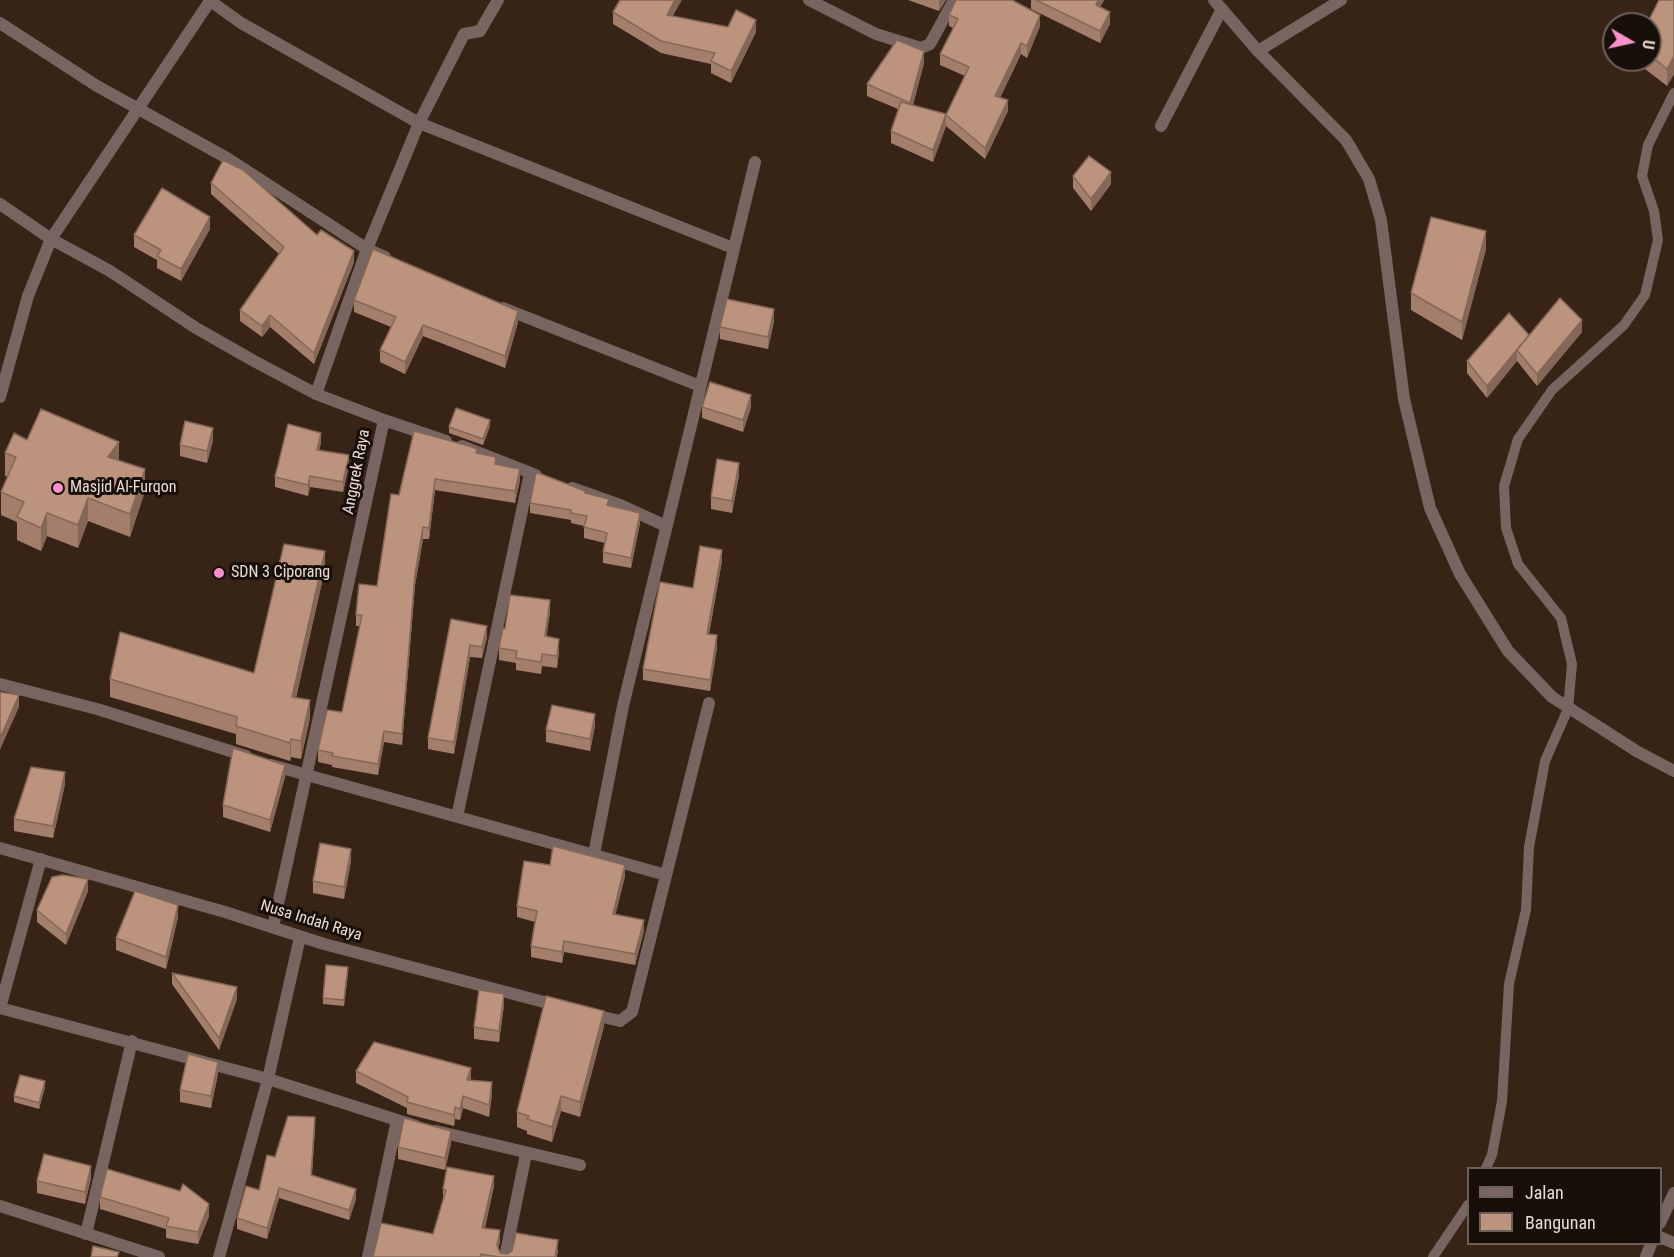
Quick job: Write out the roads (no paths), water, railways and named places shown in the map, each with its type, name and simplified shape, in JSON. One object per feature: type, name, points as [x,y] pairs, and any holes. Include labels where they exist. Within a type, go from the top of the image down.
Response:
[{"type":"street","points":[[1,391],[28,296],[51,239],[210,0],[241,23],[419,123],[733,248]]},
{"type":"street","points":[[316,394],[367,249],[419,123],[465,34],[480,31],[484,27],[498,0]]},
{"type":"street","points":[[809,0],[876,34],[921,48],[930,44],[954,0]]},
{"type":"street","points":[[1258,51],[1341,0]]},
{"type":"street","points":[[1161,126],[1218,4],[1258,51],[1346,140],[1369,179],[1381,220],[1404,399],[1430,508],[1460,574],[1508,651],[1552,697],[1638,752],[1674,771]]},
{"type":"street","points":[[0,23],[97,86],[226,158],[367,249],[397,262]]},
{"type":"street","points":[[594,854],[623,706],[755,162]]},
{"type":"street","name":"Anggrek Raya","points":[[0,204],[51,239],[110,271],[196,328],[316,394],[384,420],[273,927]]},
{"type":"street","points":[[489,302],[700,386]]},
{"type":"street","points":[[384,420],[620,505],[666,526]]},
{"type":"street","points":[[457,817],[530,473]]},
{"type":"street","points":[[0,684],[97,709],[307,775],[666,874],[709,703]]},
{"type":"street","name":"Nusa Indah Raya","points":[[0,848],[273,927],[300,937],[615,1020],[624,1020],[632,1012],[666,874]]},
{"type":"street","points":[[41,859],[0,1008],[132,1041],[268,1079],[397,1120],[526,1154],[579,1165]]},
{"type":"street","points":[[219,1257],[268,1079],[300,937]]},
{"type":"street","points":[[86,1234],[132,1041]]},
{"type":"street","points":[[368,1257],[397,1120]]},
{"type":"street","points":[[505,1257],[526,1154]]},
{"type":"street","points":[[1662,1219],[1674,1193]]},
{"type":"street","points":[[0,1206],[45,1218],[86,1234],[159,1257]]},
{"type":"lane","points":[[1486,1167],[1492,1155],[1502,1101],[1509,984],[1526,910],[1529,847],[1545,760],[1568,709],[1572,664],[1561,618],[1518,564],[1506,528],[1504,486],[1518,440],[1552,390],[1624,325],[1645,295],[1658,240],[1654,211],[1642,176],[1648,145],[1674,93]]},
{"type":"lane","points":[[1433,1257],[1467,1206]]},
{"type":"place","name":"Masjid Al-Furqon","points":[[58,488]]},
{"type":"place","name":"SDN 3 Ciporang","points":[[219,573]]}]
